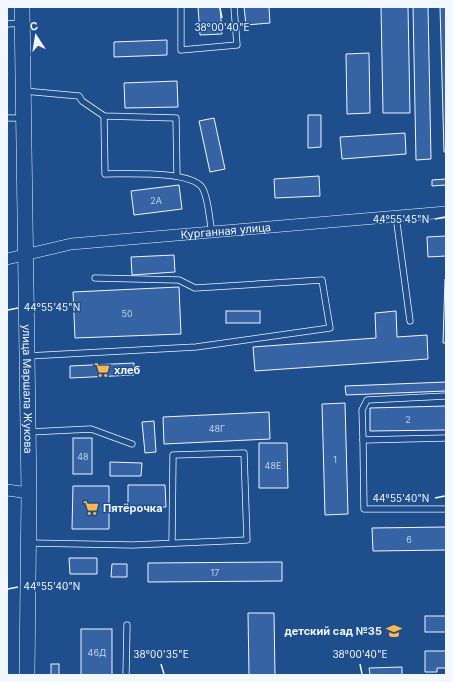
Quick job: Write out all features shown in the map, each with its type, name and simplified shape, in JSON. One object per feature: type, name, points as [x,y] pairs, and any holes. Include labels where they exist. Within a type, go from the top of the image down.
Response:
[{"type":"main road","name":"улица Маршала Жукова","points":[[22,7],[14,24],[23,91],[24,118],[29,432],[27,675]]},
{"type":"street","name":"Курганная улица","points":[[7,259],[71,244],[446,212]]},
{"type":"street","points":[[7,490],[29,493]]},
{"type":"lane","points":[[181,7],[181,50],[237,45],[234,7]]},
{"type":"lane","points":[[23,91],[78,96],[82,101],[104,116],[176,118],[177,176]]},
{"type":"lane","points":[[104,116],[105,174],[177,176],[197,181],[203,189],[212,232]]},
{"type":"lane","points":[[7,118],[24,118]]},
{"type":"lane","points":[[396,216],[410,321]]},
{"type":"lane","points":[[28,356],[196,347],[330,328],[322,280],[195,288],[179,280],[95,278]]},
{"type":"lane","points":[[446,396],[367,400],[362,410],[364,509],[446,509]]},
{"type":"lane","points":[[29,432],[91,429],[132,444]]},
{"type":"lane","points":[[363,440],[446,438]]},
{"type":"lane","points":[[29,543],[133,545],[247,540],[244,453],[173,455],[172,543]]},
{"type":"lane","points":[[126,675],[127,625]]},
{"type":"building","points":[[198,7],[220,7],[222,34],[200,35]]},
{"type":"building","points":[[244,7],[269,7],[270,23],[246,25]]},
{"type":"building","points":[[381,7],[408,7],[410,113],[383,113]]},
{"type":"building","points":[[413,7],[428,7],[431,159],[416,160]]},
{"type":"building","points":[[440,7],[446,7],[446,152],[444,152]]},
{"type":"building","points":[[167,40],[167,55],[114,57],[114,42]]},
{"type":"building","points":[[369,53],[370,113],[347,114],[346,54]]},
{"type":"building","points":[[177,81],[178,107],[125,108],[124,83]]},
{"type":"building","points":[[308,115],[321,115],[321,147],[308,148]]},
{"type":"building","points":[[214,118],[225,169],[210,172],[199,121]]},
{"type":"building","points":[[405,133],[406,154],[342,159],[340,137]]},
{"type":"building","points":[[319,176],[320,196],[275,198],[274,179]]},
{"type":"building","points":[[446,179],[446,185],[432,186],[432,180]]},
{"type":"building","points":[[179,185],[182,209],[134,215],[131,191]]},
{"type":"building","points":[[446,236],[446,256],[428,257],[427,237]]},
{"type":"building","points":[[174,255],[175,272],[132,275],[131,257]]},
{"type":"building","points":[[445,279],[446,343],[443,343]]},
{"type":"building","points":[[179,287],[181,334],[75,338],[73,292]]},
{"type":"building","points":[[226,311],[260,311],[260,323],[226,323]]},
{"type":"building","points":[[396,311],[397,337],[427,335],[428,359],[255,371],[253,347],[376,338],[375,313]]},
{"type":"building","name":"хлеб","points":[[134,363],[134,375],[70,378],[70,366]]},
{"type":"building","points":[[446,382],[446,391],[346,395],[345,386]]},
{"type":"building","points":[[345,403],[348,514],[325,515],[322,404]]},
{"type":"building","points":[[446,406],[446,430],[370,431],[370,408]]},
{"type":"building","points":[[269,412],[270,439],[164,444],[163,417]]},
{"type":"building","points":[[154,421],[156,452],[145,453],[142,422]]},
{"type":"building","points":[[73,438],[92,438],[92,474],[73,474]]},
{"type":"building","points":[[259,443],[287,443],[288,488],[259,488]]},
{"type":"building","points":[[110,462],[142,463],[141,476],[110,476]]},
{"type":"building","points":[[128,485],[165,485],[166,507],[128,508]]},
{"type":"building","name":"Пятёрочка","points":[[73,486],[109,486],[109,529],[72,529]]},
{"type":"building","points":[[446,527],[446,550],[373,551],[372,528]]},
{"type":"building","points":[[69,558],[97,558],[97,574],[70,574]]},
{"type":"building","points":[[282,562],[282,581],[148,582],[148,563]]},
{"type":"building","points":[[112,564],[127,564],[127,577],[111,577]]},
{"type":"building","points":[[248,613],[274,613],[275,675],[249,675]]},
{"type":"building","points":[[425,616],[446,616],[446,632],[425,632]]},
{"type":"building","points":[[81,629],[112,629],[112,675],[81,675]]},
{"type":"building","points":[[425,651],[446,651],[446,668],[437,668],[437,672],[425,672]]},
{"type":"building","points":[[51,664],[59,664],[59,675],[51,675]]},
{"type":"building","points":[[402,667],[402,675],[370,675],[369,668]]},
{"type":"place","name":"хлеб","points":[[102,370]]},
{"type":"place","name":"Пятёрочка","points":[[91,508]]},
{"type":"place","name":"детский сад №35","points":[[394,631]]}]
